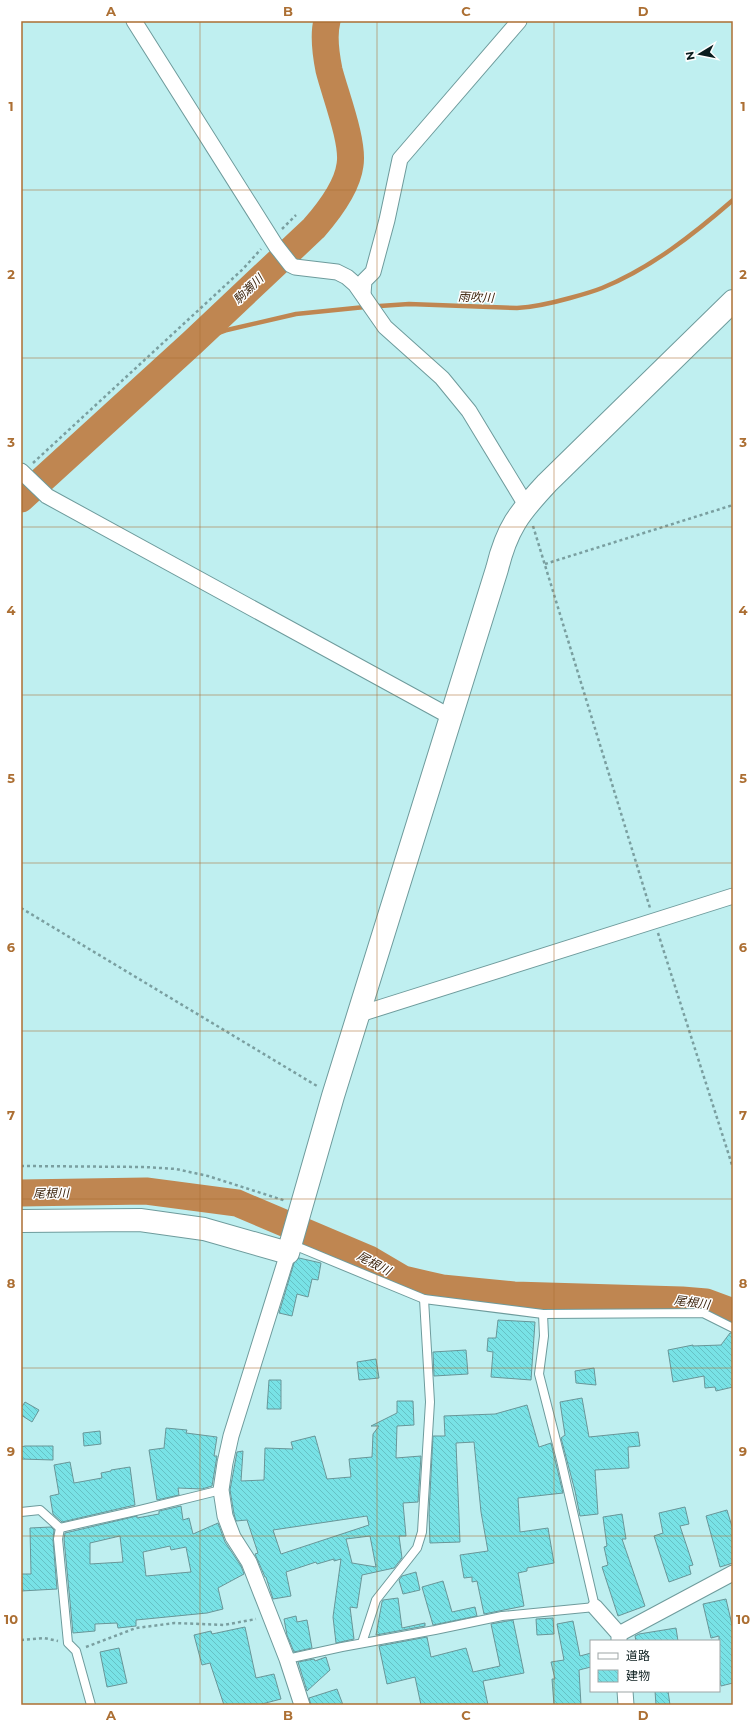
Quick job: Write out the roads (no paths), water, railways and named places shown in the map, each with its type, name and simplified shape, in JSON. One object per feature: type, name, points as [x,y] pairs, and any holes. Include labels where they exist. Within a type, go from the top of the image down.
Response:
[{"type":"street","points":[[134,21],[274,242],[287,260],[295,267],[336,272],[347,277],[356,284],[385,326],[442,378],[469,411],[526,505]]},
{"type":"street","points":[[368,302],[364,281],[373,272],[387,220],[400,159],[518,21]]},
{"type":"street","points":[[302,1705],[287,1659],[249,1562],[233,1537],[225,1516],[221,1490],[231,1436],[333,1096],[360,1014],[497,569],[502,547],[513,524],[526,505],[733,301]]},
{"type":"street","points":[[24,474],[47,496],[451,717]]},
{"type":"street","points":[[360,1014],[733,896]]},
{"type":"street","points":[[21,1222],[85,1219],[140,1220],[204,1229],[289,1245]]},
{"type":"street","points":[[595,1607],[619,1638],[733,1574]]},
{"type":"street","points":[[625,1692],[626,1705]]},
{"type":"lane","points":[[289,1245],[424,1298],[543,1314],[703,1314],[733,1328]]},
{"type":"lane","points":[[362,1643],[376,1600],[417,1548],[422,1532],[430,1402],[424,1298]]},
{"type":"lane","points":[[287,1659],[502,1616],[595,1607],[561,1460],[539,1374],[544,1336],[543,1314]]},
{"type":"lane","points":[[60,1528],[221,1490]]},
{"type":"lane","points":[[21,1512],[40,1510],[60,1528]]},
{"type":"lane","points":[[60,1528],[58,1539],[68,1643],[76,1651],[91,1705]]},
{"type":"waterway","name":"駒瀬川","points":[[21,499],[192,343],[314,228],[336,199],[348,174],[350,155],[347,131],[329,70],[325,39],[327,21]]},
{"type":"waterway","name":"雨吹川","points":[[192,343],[227,330],[296,314],[409,304],[517,308],[537,306],[563,300],[602,288],[638,271],[687,238],[733,200]]},
{"type":"waterway","name":"尾根川","points":[[21,1193],[146,1191],[237,1203],[369,1259],[403,1279],[442,1288],[514,1295],[682,1300],[706,1302],[733,1312]]}]
